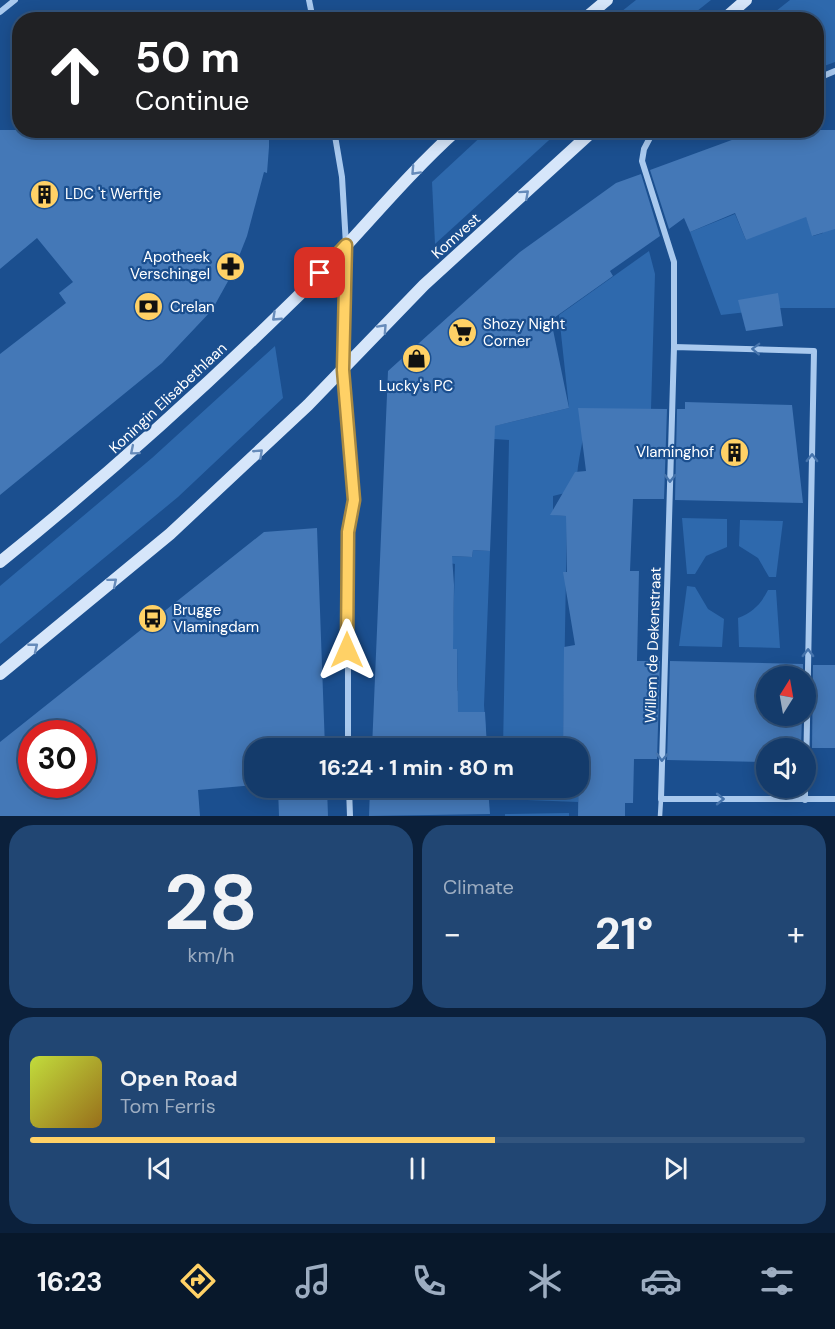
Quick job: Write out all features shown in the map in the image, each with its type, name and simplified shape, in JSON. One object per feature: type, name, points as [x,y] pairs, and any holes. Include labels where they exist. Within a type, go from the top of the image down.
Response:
[{"type":"main road","points":[[593,12],[607,0]]},
{"type":"main road","points":[[733,12],[747,0]]},
{"type":"main road","points":[[0,674],[170,534],[343,370],[346,245],[421,164],[449,138]]},
{"type":"main road","name":"Komvest","points":[[343,370],[424,285],[585,138]]},
{"type":"main road","name":"Koningin Elisabethlaan","points":[[0,562],[141,445],[295,300],[346,245]]},
{"type":"street","points":[[0,12],[15,0]]},
{"type":"street","points":[[335,138],[342,177],[346,245]]},
{"type":"street","name":"Willem de Dekenstraat","points":[[650,138],[644,149],[642,162],[674,262],[674,347],[661,799]]},
{"type":"street","points":[[674,347],[814,351],[807,738]]},
{"type":"street","points":[[343,370],[354,491],[348,532],[348,738]]},
{"type":"street","points":[[349,798],[350,816]]},
{"type":"street","points":[[661,799],[835,799]]},
{"type":"lane","points":[[660,816],[661,799]]},
{"type":"shaded area","points":[[636,0],[711,0],[696,12],[621,12]]},
{"type":"shaded area","points":[[790,0],[835,0],[835,62],[824,66],[824,12],[775,12]]},
{"type":"shaded area","points":[[479,138],[551,138],[435,244],[432,182]]},
{"type":"shaded area","points":[[799,197],[813,236],[823,233],[820,211],[835,206],[835,308],[780,308],[721,315],[690,232],[735,214],[746,240]]},
{"type":"shaded area","points":[[649,251],[655,274],[651,409],[585,409],[577,490],[553,496],[553,515],[567,516],[563,738],[503,738],[509,440],[494,439],[494,426],[569,408],[559,315]]},
{"type":"shaded area","points":[[275,346],[283,398],[178,497],[0,644],[0,586],[152,458]]},
{"type":"shaded area","points":[[682,518],[727,519],[727,547],[706,556],[695,574],[687,574]]},
{"type":"shaded area","points":[[740,520],[783,521],[776,577],[769,577],[758,558],[739,546]]},
{"type":"shaded area","points":[[473,550],[490,551],[484,705],[486,738],[442,738],[440,691],[458,691],[457,649],[442,649],[453,628],[455,564],[450,563],[450,556],[472,557]]},
{"type":"shaded area","points":[[687,586],[695,587],[708,609],[724,619],[722,647],[679,646]]},
{"type":"shaded area","points":[[768,590],[776,590],[780,648],[739,647],[738,618],[756,607]]},
{"type":"shaded area","points":[[502,798],[578,798],[578,802]]},
{"type":"shaded area","points":[[569,813],[569,816],[505,816],[505,814]]},
{"type":"building","points":[[0,130],[12,130],[12,138],[269,138],[267,173],[264,172],[247,236],[232,274],[212,310],[162,363],[0,495],[0,354],[66,303],[59,293],[73,282],[37,238],[0,269]]},
{"type":"building","points":[[824,130],[835,130],[835,229],[812,236],[806,217],[746,240],[735,213],[690,232],[684,218],[669,229],[650,170],[737,138],[824,138]]},
{"type":"building","points":[[641,174],[660,236],[610,271],[613,276],[551,320],[569,408],[495,426],[490,551],[473,550],[472,557],[452,556],[453,649],[457,649],[458,712],[485,712],[486,738],[372,738],[388,371],[520,252],[616,183]]},
{"type":"building","points":[[778,293],[783,326],[746,331],[738,300]]},
{"type":"building","name":"Vlaminghof","points":[[685,402],[792,405],[803,503],[675,500],[677,409],[685,409]]},
{"type":"building","points":[[578,408],[667,409],[664,499],[633,499],[630,571],[639,571],[637,661],[660,661],[657,759],[634,759],[633,803],[625,803],[625,816],[578,816],[578,798],[589,798],[589,738],[563,738],[564,647],[575,645],[563,572],[567,572],[566,516],[550,515],[575,472],[586,471]]},
{"type":"building","points":[[317,528],[325,738],[244,738],[244,786],[198,790],[200,816],[0,816],[0,742],[18,728],[18,798],[96,798],[96,720],[28,720],[264,532]]},
{"type":"building","points":[[670,661],[803,664],[803,666],[756,666],[756,726],[802,726],[801,738],[756,738],[756,762],[667,760]]},
{"type":"building","points":[[835,665],[835,748],[816,748],[816,738],[812,738],[812,726],[816,726],[816,666],[813,666]]},
{"type":"building","points":[[278,798],[327,798],[328,816],[279,816]]},
{"type":"building","points":[[370,798],[489,798],[490,814],[369,816]]},
{"type":"place","name":"LDC 't Werftje","points":[[44,194]]},
{"type":"place","name":"Apotheek Verschingel","points":[[231,266]]},
{"type":"place","name":"Crelan","points":[[149,307]]},
{"type":"place","name":"Shozy Night Corner","points":[[462,333]]},
{"type":"place","name":"Lucky's PC","points":[[416,359]]},
{"type":"place","name":"Vlaminghof","points":[[735,452]]},
{"type":"place","name":"Brugge Vlamingdam","points":[[152,619]]},
{"type":"route","points":[[320,273],[346,245],[343,370],[354,500],[348,532],[347,650]]}]
